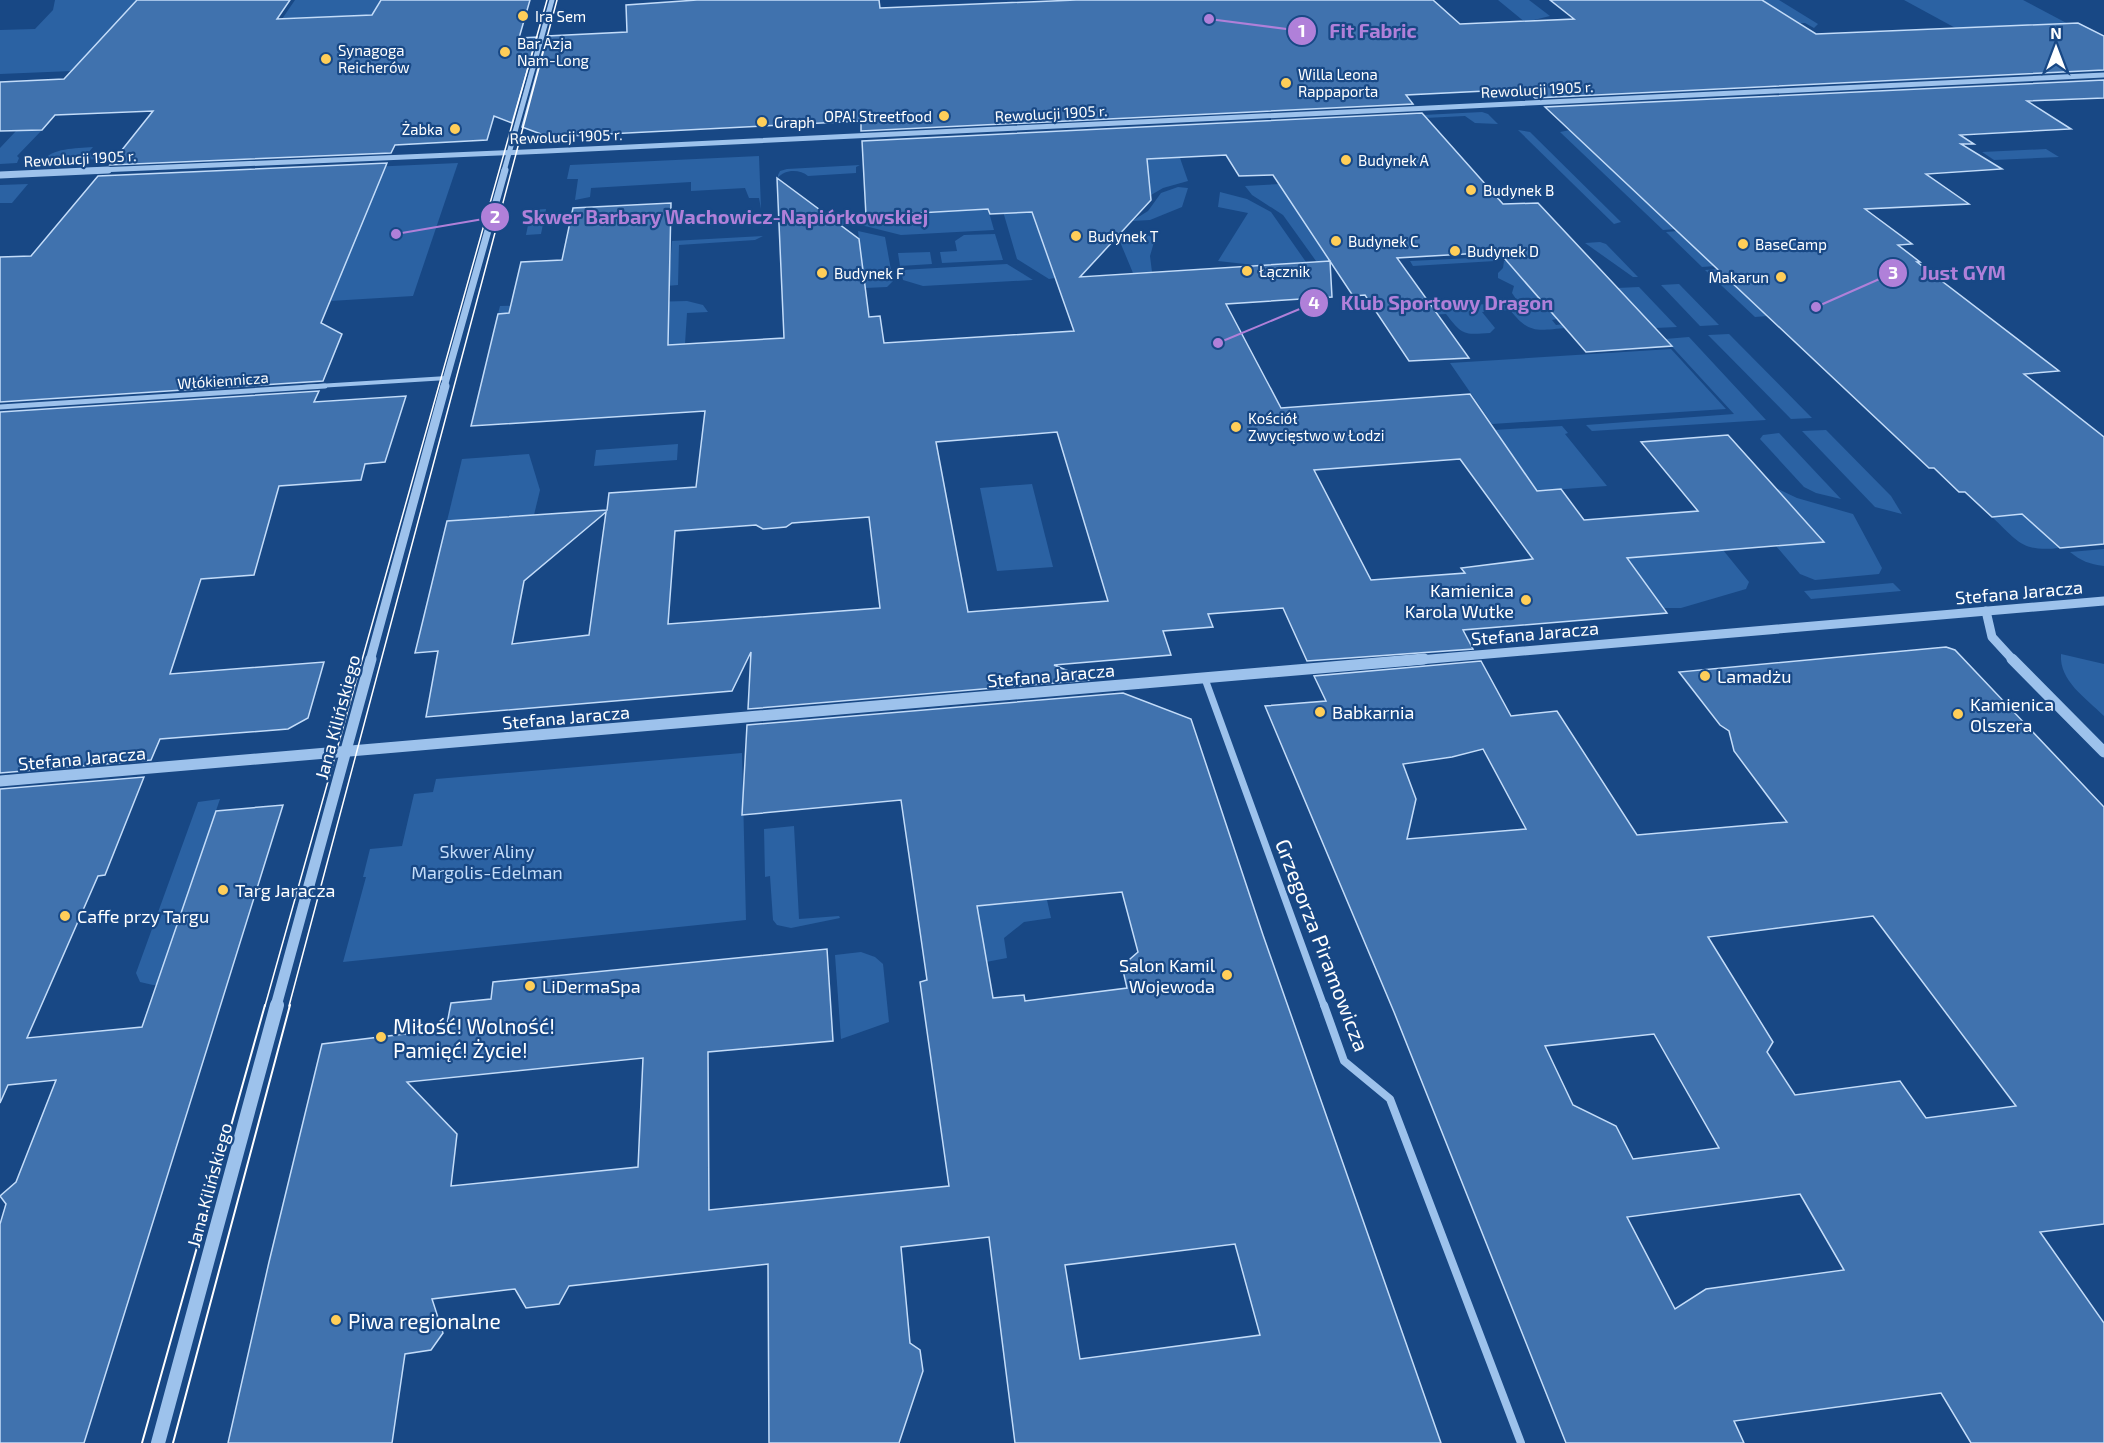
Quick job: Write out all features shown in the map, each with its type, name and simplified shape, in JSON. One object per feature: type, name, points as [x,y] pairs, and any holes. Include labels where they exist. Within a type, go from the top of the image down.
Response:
[{"type":"street","name":"Jana Kilińskiego","points":[[158,1443],[552,0]]},
{"type":"street","name":"Rewolucji 1905 r.","points":[[0,175],[548,151],[2104,75]]},
{"type":"street","name":"Włókiennicza","points":[[0,406],[447,378]]},
{"type":"street","name":"Stefana Jaracza","points":[[0,781],[2104,601]]},
{"type":"street","points":[[1986,611],[1992,637],[2000,647],[2104,752]]},
{"type":"street","name":"Grzegorza Piramowicza","points":[[1205,679],[1344,1061],[1390,1099],[1521,1443]]},
{"type":"green space","points":[[55,0],[137,0],[72,71],[0,74],[0,30],[35,29],[53,10]]},
{"type":"green space","points":[[295,0],[380,0],[372,15],[282,19]]},
{"type":"green space","points":[[1498,0],[1529,0],[1550,16],[1534,20],[1586,72]]},
{"type":"green space","points":[[1762,0],[1779,0],[1818,24],[1814,28],[1800,23]]},
{"type":"green space","points":[[1904,0],[2023,0],[2074,27],[1961,31]]},
{"type":"green space","points":[[1482,112],[1488,114],[1498,124],[1475,123],[1465,116],[1224,128],[1223,125]]},
{"type":"green space","points":[[42,130],[17,156],[19,158],[17,163],[0,164],[0,148],[16,131]]},
{"type":"green space","points":[[1518,130],[1530,132],[1621,222],[1614,224]]},
{"type":"green space","points":[[1570,130],[1676,229],[1663,230],[1560,132]]},
{"type":"green space","points":[[93,147],[88,153],[123,152],[118,158],[41,162],[58,151]]},
{"type":"green space","points":[[2046,149],[2059,157],[1994,160],[1982,152]]},
{"type":"green space","points":[[759,156],[761,209],[759,198],[749,198],[745,188],[691,191],[691,182],[591,188],[590,197],[575,200],[578,179],[567,179],[570,165]]},
{"type":"green space","points":[[1180,158],[1188,181],[1163,188],[1151,195],[1149,186],[1042,165]]},
{"type":"green space","points":[[458,163],[413,296],[330,301],[348,168]]},
{"type":"green space","points":[[860,165],[856,167],[856,173],[808,176],[792,171],[778,178],[780,171],[787,169]]},
{"type":"green space","points":[[28,184],[12,203],[0,203],[0,185]]},
{"type":"green space","points":[[1280,184],[1331,263],[1316,261],[1283,215],[1252,195],[1245,186]]},
{"type":"green space","points":[[1178,187],[1188,188],[1182,207],[1150,220],[1132,221],[1148,211],[1161,193]]},
{"type":"green space","points":[[1220,192],[1247,199],[1271,212],[1306,262],[1263,266],[1218,261],[1248,213],[1218,207]]},
{"type":"green space","points":[[1030,207],[1041,239],[1062,238],[1042,242],[1055,278],[1049,279],[1017,259],[1002,208]]},
{"type":"green space","points":[[546,209],[541,234],[526,235],[531,210]]},
{"type":"green space","points":[[988,209],[994,230],[901,235],[857,224],[826,226],[826,218]]},
{"type":"green space","points":[[858,231],[885,237],[893,281],[887,287],[865,288]]},
{"type":"green space","points":[[1678,231],[1716,266],[1702,267],[1666,232]]},
{"type":"green space","points":[[1140,233],[1150,236],[1154,242],[1150,256],[1152,272],[1133,273],[1118,237],[1111,235]]},
{"type":"green space","points":[[995,234],[1003,260],[942,263],[940,252],[957,251],[955,241],[964,235]]},
{"type":"green space","points":[[763,236],[755,240],[679,245],[678,285],[654,287],[669,281],[672,241]]},
{"type":"green space","points":[[1585,243],[1606,244],[1638,277],[1633,277]]},
{"type":"green space","points":[[930,252],[932,264],[900,266],[898,253]]},
{"type":"green space","points":[[1492,257],[1495,261],[1413,266],[1410,261]]},
{"type":"green space","points":[[1512,260],[1557,319],[1552,320],[1556,325],[1564,324],[1567,328],[1535,329],[1523,324],[1510,310],[1482,312],[1495,328],[1490,333],[1474,334],[1460,330],[1446,314],[1416,316],[1410,309],[1518,302],[1512,293],[1514,286],[1498,278],[1504,261]]},
{"type":"green space","points":[[1007,264],[1033,280],[923,286],[903,280],[901,270]]},
{"type":"green space","points":[[1719,269],[1768,316],[1755,317],[1705,270]]},
{"type":"green space","points":[[1679,284],[1719,325],[1700,326],[1661,285]]},
{"type":"green space","points":[[1639,287],[1677,327],[1655,328],[1617,288]]},
{"type":"green space","points":[[687,301],[703,305],[708,312],[687,313],[685,344],[675,356],[589,308],[498,314],[500,306]]},
{"type":"green space","points":[[1729,334],[1812,418],[1791,419],[1708,335]]},
{"type":"green space","points":[[1689,337],[1766,420],[1592,431],[1586,425],[1734,414],[1665,339]]},
{"type":"green space","points":[[1671,349],[1726,409],[1492,424],[1450,363]]},
{"type":"green space","points":[[1562,426],[1568,433],[1565,434],[1607,486],[1537,491],[1494,430]]},
{"type":"green space","points":[[1826,430],[1891,496],[1902,514],[1875,507],[1802,431]]},
{"type":"green space","points":[[1779,433],[1841,499],[1816,493],[1804,487],[1760,439],[1763,435]]},
{"type":"green space","points":[[678,444],[677,460],[594,466],[596,450]]},
{"type":"green space","points":[[529,454],[540,490],[534,515],[447,521],[462,459]]},
{"type":"green space","points":[[1032,484],[1053,567],[997,571],[980,488]]},
{"type":"green space","points":[[1778,489],[1797,498],[1853,514],[1882,568],[1879,574],[1815,580],[1800,574],[1776,546],[1823,541],[1775,490]]},
{"type":"green space","points":[[2022,514],[2060,548],[2028,547],[2015,539],[1992,517]]},
{"type":"green space","points":[[2104,549],[2104,566],[2086,562],[2070,552]]},
{"type":"green space","points":[[1723,550],[1749,582],[1746,589],[1681,608],[1664,608],[1641,577],[1626,578],[1612,559]]},
{"type":"green space","points":[[1893,583],[1901,591],[1811,599],[1804,591]]},
{"type":"green space","points":[[2061,654],[2104,664],[2104,716],[2069,681],[2064,673]]},
{"type":"green space","name":"Skwer Aliny Margolis-Edelman","points":[[742,753],[746,920],[343,962],[366,877],[363,877],[370,849],[402,846],[414,794],[433,792],[436,779]]},
{"type":"green space","points":[[220,799],[164,963],[225,979],[153,985],[140,982],[136,973],[198,802]]},
{"type":"green space","points":[[794,826],[799,919],[839,916],[840,918],[791,928],[777,925],[773,920],[770,876],[765,877],[764,829]]},
{"type":"green space","points":[[1047,900],[1051,918],[1024,922],[1004,938],[1007,958],[986,962],[977,906]]},
{"type":"green space","points":[[861,952],[875,957],[883,964],[889,1022],[841,1039],[835,955]]},
{"type":"building","points":[[137,0],[290,0],[277,19],[372,15],[381,0],[530,0],[519,38],[537,37],[512,123],[494,116],[487,140],[395,145],[391,153],[110,165],[153,111],[55,115],[42,130],[0,131],[0,82],[64,79]]},
{"type":"building","points":[[697,0],[879,0],[880,8],[1076,0],[1433,0],[1460,24],[1574,19],[1550,0],[1762,0],[1816,34],[2078,23],[2104,36],[2104,70],[1535,98],[1526,89],[1406,95],[1413,104],[861,131],[861,121],[549,137],[522,127],[547,36],[627,32],[626,5]]},
{"type":"building","points":[[2104,80],[2104,98],[2027,101],[2071,129],[1960,135],[1974,144],[1961,144],[2002,169],[1926,174],[1969,204],[1865,209],[1912,244],[1898,245],[1920,262],[1917,262],[2059,371],[2024,374],[2104,437],[2104,544],[2060,548],[2022,514],[1992,517],[1965,492],[1959,492],[1934,468],[1929,468],[1545,107]]},
{"type":"building","points":[[1422,113],[1503,204],[1538,203],[1672,346],[1586,352],[1499,252],[1397,258],[1469,358],[1409,361],[1365,295],[1353,296],[1330,261],[1332,297],[1226,304],[1281,408],[1470,394],[1537,491],[1561,489],[1584,520],[1698,511],[1641,442],[1728,435],[1824,542],[1627,558],[1667,613],[1463,630],[1473,649],[1307,661],[1283,608],[1208,614],[1213,627],[1163,631],[1171,655],[1054,665],[1090,680],[748,709],[751,652],[732,691],[426,717],[438,651],[415,653],[447,521],[607,510],[609,493],[696,487],[705,411],[471,426],[498,314],[509,313],[521,262],[562,260],[573,208],[671,203],[668,345],[784,338],[777,178],[859,239],[869,317],[880,316],[884,343],[1074,331],[1032,212],[990,214],[988,209],[866,216],[862,141]],"holes":[[[1226,155],[1239,176],[1273,175],[1330,261],[1080,277],[1151,200],[1147,159]],[[1057,432],[1108,601],[968,612],[936,442]],[[1460,459],[1533,559],[1461,568],[1465,573],[1371,580],[1314,470]],[[606,512],[589,635],[512,644],[524,581]],[[869,517],[880,608],[668,624],[675,531],[756,525],[763,529],[786,527],[792,523]]]},
{"type":"building","points":[[387,163],[321,323],[342,334],[323,381],[0,402],[0,257],[31,256],[98,176]]},
{"type":"building","points":[[319,391],[314,402],[406,396],[385,462],[365,464],[361,480],[279,486],[254,575],[201,579],[170,674],[324,662],[308,718],[288,729],[160,739],[151,760],[0,773],[0,412]]},
{"type":"building","points":[[1946,647],[1955,650],[2104,807],[2104,1224],[2040,1232],[2104,1323],[2104,1443],[1971,1443],[1941,1393],[1734,1421],[1744,1443],[1566,1443],[1394,1012],[1265,706],[1326,701],[1314,676],[1481,661],[1511,716],[1557,711],[1637,835],[1787,822],[1734,751],[1729,731],[1720,725],[1679,672]],"holes":[[[1483,749],[1526,829],[1407,839],[1416,799],[1403,764],[1452,757]],[[1873,916],[2016,1106],[1926,1118],[1900,1081],[1795,1095],[1767,1052],[1773,1042],[1708,937]],[[1654,1034],[1719,1148],[1633,1159],[1616,1126],[1573,1105],[1545,1046]],[[1800,1194],[1844,1270],[1706,1289],[1675,1309],[1627,1217]]]},
{"type":"building","points":[[1123,693],[1191,719],[1263,935],[1441,1443],[1015,1443],[989,1237],[901,1247],[910,1343],[920,1350],[923,1371],[899,1443],[769,1443],[768,1264],[569,1286],[559,1304],[526,1308],[515,1289],[432,1299],[443,1333],[431,1350],[405,1354],[392,1443],[228,1443],[322,1044],[446,1029],[451,1003],[491,999],[493,982],[827,949],[833,1041],[708,1052],[709,1210],[949,1186],[920,982],[927,980],[901,800],[742,815],[747,725]],"holes":[[[1122,892],[1138,952],[1122,966],[1127,988],[1025,1001],[1024,995],[993,998],[977,906]],[[643,1058],[638,1167],[451,1186],[457,1134],[407,1082]],[[1235,1244],[1260,1335],[1080,1359],[1065,1265]]]},
{"type":"building","points":[[144,777],[105,875],[98,876],[27,1038],[142,1027],[216,811],[283,805],[84,1443],[0,1443],[0,1224],[6,1204],[0,1196],[16,1182],[56,1080],[8,1085],[0,1103],[0,789]]},
{"type":"tram line","points":[[265,1006],[547,0]]},
{"type":"tram line","points":[[289,1006],[557,0]]},
{"type":"tram line","points":[[142,1443],[265,1005]]},
{"type":"tram line","points":[[173,1443],[290,1005]]},
{"type":"place","name":"Ira Sem","points":[[523,16]]},
{"type":"place","name":"Fit Fabric","points":[[1209,19]]},
{"type":"place","name":"Bar Azja Nam-Long","points":[[505,52]]},
{"type":"place","name":"Synagoga Reicherów","points":[[326,59]]},
{"type":"place","name":"Willa Leona Rappaporta","points":[[1286,83]]},
{"type":"place","name":"OPA! Streetfood","points":[[944,116]]},
{"type":"place","name":"Graph","points":[[762,122]]},
{"type":"place","name":"Żabka","points":[[455,129]]},
{"type":"place","name":"Budynek A","points":[[1346,160]]},
{"type":"place","name":"Budynek B","points":[[1471,190]]},
{"type":"place","name":"Skwer Barbary Wachowicz-Napiórkowskiej","points":[[396,234]]},
{"type":"place","name":"Budynek T","points":[[1076,236]]},
{"type":"place","name":"Budynek C","points":[[1336,241]]},
{"type":"place","name":"BaseCamp","points":[[1743,244]]},
{"type":"place","name":"Budynek D","points":[[1455,251]]},
{"type":"place","name":"Łącznik","points":[[1247,271]]},
{"type":"place","name":"Budynek F","points":[[822,273]]},
{"type":"place","name":"Makarun","points":[[1781,277]]},
{"type":"place","name":"Just GYM","points":[[1816,307]]},
{"type":"place","name":"Klub Sportowy Dragon","points":[[1218,343]]},
{"type":"place","name":"Kościół Zwycięstwo w Łodzi","points":[[1236,427]]},
{"type":"place","name":"Kamienica Karola Wutke","points":[[1526,600]]},
{"type":"place","name":"Lamadżu","points":[[1705,676]]},
{"type":"place","name":"Babkarnia","points":[[1320,712]]},
{"type":"place","name":"Kamienica Olszera","points":[[1958,714]]},
{"type":"place","name":"Targ Jaracza","points":[[223,890]]},
{"type":"place","name":"Caffe przy Targu","points":[[65,916]]},
{"type":"place","name":"Salon Kamil Wojewoda","points":[[1227,975]]},
{"type":"place","name":"LiDermaSpa","points":[[530,986]]},
{"type":"place","name":"Miłość! Wolność! Pamięć! Życie!","points":[[381,1037]]},
{"type":"place","name":"Piwa regionalne","points":[[336,1320]]}]
